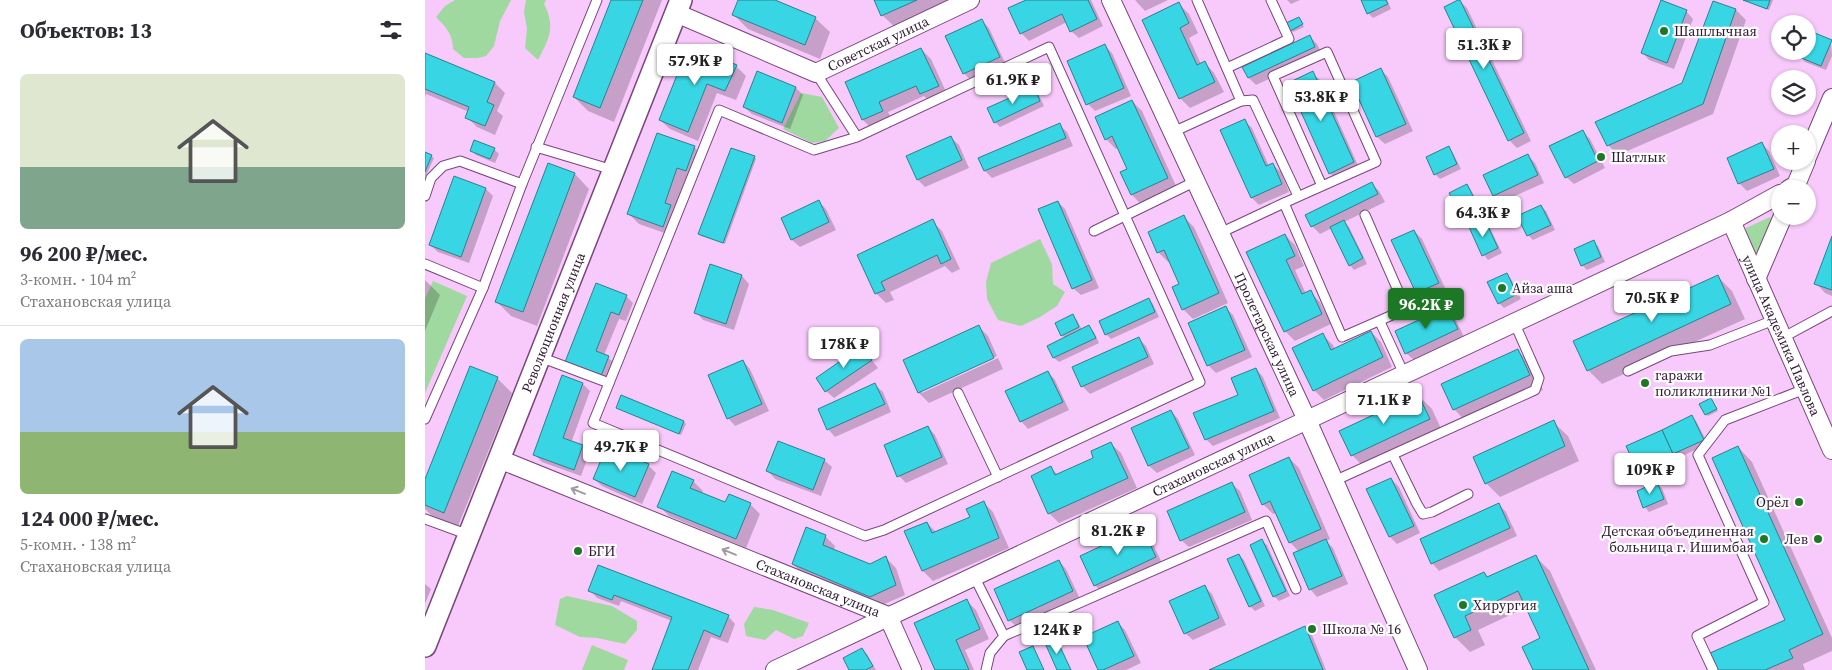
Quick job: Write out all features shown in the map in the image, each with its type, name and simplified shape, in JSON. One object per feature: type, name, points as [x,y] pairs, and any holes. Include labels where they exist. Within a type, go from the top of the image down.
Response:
[{"type":"street","name":"Советская улица","points":[[678,6],[817,72],[970,0]]},
{"type":"street","name":"Пролетарская улица","points":[[1111,0],[1307,420],[1418,670]]},
{"type":"street","name":"Революционная улица","points":[[425,646],[678,6]]},
{"type":"street","points":[[1816,136],[1832,98]]},
{"type":"street","name":"Стахановская улица","points":[[499,459],[888,616],[1731,221],[1771,199]]},
{"type":"street","name":"улица Академика Павлова","points":[[1731,221],[1805,388],[1827,426],[1832,450]]},
{"type":"street","points":[[1756,279],[1779,225]]},
{"type":"street","points":[[775,670],[888,616],[912,670]]},
{"type":"lane","points":[[425,419],[483,288],[536,147],[597,0]]},
{"type":"lane","points":[[1197,0],[1241,100]]},
{"type":"lane","points":[[1227,68],[1289,39],[1271,0]]},
{"type":"lane","points":[[1049,47],[1200,382],[884,530],[865,536],[593,423],[719,110],[814,150],[857,137],[1049,47]]},
{"type":"lane","points":[[1220,233],[1376,162],[1327,52],[1273,76],[1322,186]]},
{"type":"lane","points":[[817,72],[857,137]]},
{"type":"lane","points":[[1173,132],[1241,100],[1253,100],[1299,196]]},
{"type":"lane","points":[[536,147],[613,170]]},
{"type":"lane","points":[[425,196],[431,178],[443,166],[460,161],[522,184]]},
{"type":"lane","points":[[1094,231],[1196,181]]},
{"type":"lane","points":[[1284,203],[1342,337],[1406,310],[1365,215]]},
{"type":"lane","points":[[425,264],[483,288]]},
{"type":"lane","points":[[1782,338],[1832,312]]},
{"type":"lane","points":[[1628,371],[1671,351],[1710,345],[1774,320]]},
{"type":"lane","points":[[1379,322],[1404,374]]},
{"type":"lane","points":[[1334,481],[1535,390],[1539,378],[1514,322]]},
{"type":"lane","points":[[540,357],[609,383]]},
{"type":"lane","points":[[1713,670],[1697,636],[1764,602],[1698,455],[1725,420],[1805,388]]},
{"type":"lane","points":[[958,393],[998,477]]},
{"type":"lane","points":[[1393,454],[1423,514],[1468,494]]},
{"type":"lane","points":[[425,519],[469,535]]},
{"type":"lane","points":[[986,670],[990,653],[1004,636],[1266,521],[1296,589]]},
{"type":"lane","points":[[974,576],[1004,636]]},
{"type":"green space","points":[[455,0],[511,0],[500,21],[494,46],[486,56],[464,58],[453,49],[452,40],[448,32],[436,17],[445,6]]},
{"type":"green space","points":[[526,0],[546,0],[544,4],[550,20],[550,33],[538,60],[525,48],[527,29],[524,12]]},
{"type":"green space","points":[[801,93],[822,97],[839,128],[825,141],[812,143],[783,129]]},
{"type":"green space","points":[[1770,217],[1771,225],[1775,225],[1757,258],[1744,237],[1746,228]]},
{"type":"green space","points":[[1040,239],[1052,264],[1053,284],[1065,292],[1057,306],[1021,326],[998,320],[987,299],[986,282],[991,263]]},
{"type":"green space","points":[[433,281],[467,296],[425,393],[425,299]]},
{"type":"green space","points":[[567,596],[612,606],[637,621],[637,630],[625,644],[597,638],[580,637],[555,625],[560,599]]},
{"type":"green space","points":[[754,607],[773,610],[809,623],[803,636],[794,639],[776,630],[765,640],[746,636],[744,624]]},
{"type":"green space","points":[[592,645],[628,660],[624,670],[582,670]]},
{"type":"building","points":[[611,0],[643,0],[600,108],[573,97]]},
{"type":"building","points":[[738,0],[775,0],[816,17],[805,45],[732,15]]},
{"type":"building","points":[[874,0],[917,0],[881,16]]},
{"type":"building","points":[[1026,0],[1088,0],[1097,19],[1070,32],[1062,14],[1020,34],[1008,8]]},
{"type":"building","points":[[1361,0],[1386,0],[1388,4],[1367,14]]},
{"type":"building","points":[[1460,0],[1524,133],[1508,141],[1444,7]]},
{"type":"building","name":"Шашлычная","points":[[1661,0],[1687,10],[1667,63],[1641,53]]},
{"type":"building","points":[[1743,0],[1770,0],[1767,9]]},
{"type":"building","points":[[1713,1],[1736,9],[1703,104],[1607,146],[1595,122],[1682,83]]},
{"type":"building","points":[[1179,2],[1189,23],[1180,28],[1197,65],[1205,61],[1215,82],[1179,99],[1142,20]]},
{"type":"building","points":[[1299,17],[1303,24],[1290,31],[1286,23]]},
{"type":"building","points":[[982,19],[1000,57],[963,74],[945,36]]},
{"type":"building","points":[[1816,33],[1832,40],[1821,66],[1806,60],[1816,60]]},
{"type":"building","points":[[1310,35],[1315,47],[1248,78],[1242,67]]},
{"type":"building","points":[[1105,44],[1124,88],[1086,105],[1067,61]]},
{"type":"building","points":[[689,45],[737,65],[725,91],[707,84],[688,132],[659,120]]},
{"type":"building","points":[[921,48],[939,86],[920,94],[916,86],[879,102],[883,111],[862,120],[845,82]]},
{"type":"building","points":[[425,53],[495,82],[487,102],[494,105],[485,126],[465,118],[469,107],[425,89]]},
{"type":"building","points":[[1381,68],[1406,124],[1376,137],[1351,82]]},
{"type":"building","points":[[757,71],[796,87],[782,123],[743,107]]},
{"type":"building","points":[[1313,71],[1354,162],[1329,174],[1288,83]]},
{"type":"building","points":[[1034,87],[1040,101],[994,123],[987,108]]},
{"type":"building","points":[[1132,100],[1168,178],[1131,195],[1120,172],[1127,169],[1112,136],[1105,140],[1095,117]]},
{"type":"building","points":[[1245,119],[1266,166],[1273,163],[1282,184],[1251,198],[1220,130]]},
{"type":"building","points":[[1060,123],[1066,138],[984,171],[978,158]]},
{"type":"building","points":[[1583,130],[1598,161],[1565,178],[1549,146]]},
{"type":"building","points":[[657,133],[695,146],[686,171],[677,168],[665,203],[671,205],[663,227],[627,214]]},
{"type":"building","points":[[951,136],[962,160],[917,180],[906,156]]},
{"type":"building","points":[[474,140],[495,148],[490,159],[470,151]]},
{"type":"building","points":[[1762,142],[1771,162],[1772,170],[1738,184],[1727,158]]},
{"type":"building","points":[[1449,146],[1457,164],[1434,175],[1426,157]]},
{"type":"building","points":[[731,148],[755,156],[723,243],[698,234]]},
{"type":"building","points":[[425,152],[432,155],[425,172]]},
{"type":"building","points":[[1528,154],[1538,175],[1493,196],[1483,175]]},
{"type":"building","points":[[548,163],[575,173],[523,312],[495,302]]},
{"type":"building","points":[[454,176],[486,188],[461,257],[429,245]]},
{"type":"building","points":[[1372,182],[1378,194],[1311,227],[1305,215]]},
{"type":"building","points":[[1467,184],[1480,210],[1462,219],[1449,193]]},
{"type":"building","points":[[819,200],[829,222],[791,240],[781,218]]},
{"type":"building","points":[[1058,201],[1092,280],[1072,289],[1038,209]]},
{"type":"building","points":[[1541,205],[1551,225],[1527,236],[1517,216]]},
{"type":"building","points":[[1184,215],[1219,293],[1182,310],[1172,287],[1179,284],[1164,250],[1157,253],[1148,232]]},
{"type":"building","points":[[933,219],[951,259],[941,264],[937,255],[881,282],[885,290],[875,294],[857,255]]},
{"type":"building","points":[[1344,220],[1363,258],[1349,266],[1330,227]]},
{"type":"building","points":[[1485,220],[1498,248],[1482,256],[1469,227]]},
{"type":"building","points":[[1414,230],[1439,283],[1416,293],[1391,240]]},
{"type":"building","points":[[1285,234],[1295,256],[1286,260],[1302,294],[1311,290],[1322,314],[1284,332],[1246,252]]},
{"type":"building","points":[[1832,236],[1832,290],[1814,284]]},
{"type":"building","points":[[1594,240],[1601,257],[1581,266],[1574,249]]},
{"type":"building","points":[[710,264],[742,275],[726,324],[694,313]]},
{"type":"building","name":"Айза аша","points":[[1507,273],[1517,294],[1498,304],[1487,282]]},
{"type":"building","points":[[1718,275],[1731,304],[1587,371],[1573,341]]},
{"type":"building","points":[[596,283],[627,295],[619,315],[611,312],[596,351],[609,356],[601,376],[565,362]]},
{"type":"building","points":[[1149,298],[1155,312],[1105,335],[1099,321]]},
{"type":"building","points":[[1226,306],[1245,350],[1207,366],[1188,323]]},
{"type":"building","points":[[1447,307],[1458,329],[1405,354],[1395,331]]},
{"type":"building","points":[[1073,314],[1079,327],[1061,336],[1055,323]]},
{"type":"building","points":[[979,325],[994,358],[918,393],[903,360]]},
{"type":"building","points":[[1089,325],[1096,338],[1053,358],[1047,346]]},
{"type":"building","points":[[1371,331],[1383,357],[1313,391],[1292,348],[1323,333],[1331,350]]},
{"type":"building","points":[[1139,337],[1148,357],[1081,387],[1072,367]]},
{"type":"building","points":[[862,346],[872,360],[825,392],[816,378]]},
{"type":"building","points":[[1518,349],[1530,375],[1453,410],[1441,384]]},
{"type":"building","points":[[743,360],[762,404],[727,419],[708,375]]},
{"type":"building","points":[[470,366],[498,377],[444,513],[425,505],[425,479]]},
{"type":"building","points":[[1256,368],[1274,411],[1205,440],[1193,413],[1238,395],[1231,378]]},
{"type":"building","points":[[1048,371],[1063,402],[1020,422],[1005,391]]},
{"type":"building","points":[[562,375],[583,383],[563,438],[583,445],[574,470],[533,455]]},
{"type":"building","points":[[875,383],[885,404],[827,430],[818,409]]},
{"type":"building","points":[[1418,394],[1430,419],[1351,456],[1339,431]]},
{"type":"building","points":[[621,395],[684,421],[679,434],[616,408]]},
{"type":"building","points":[[1711,398],[1717,409],[1705,415],[1699,404]]},
{"type":"building","points":[[1171,410],[1189,448],[1148,466],[1131,428]]},
{"type":"building","points":[[1692,415],[1704,440],[1673,454],[1662,430]]},
{"type":"building","points":[[1554,420],[1565,446],[1485,484],[1473,457]]},
{"type":"building","points":[[928,426],[942,457],[897,477],[884,445]]},
{"type":"building","points":[[1662,430],[1673,454],[1637,470],[1626,446]]},
{"type":"building","points":[[778,441],[825,459],[813,490],[766,471]]},
{"type":"building","points":[[1111,442],[1128,478],[1048,514],[1031,476],[1051,466],[1055,475],[1093,458],[1091,451]]},
{"type":"building","points":[[607,446],[649,464],[635,497],[593,479]]},
{"type":"building","name":"Детская объединенная больница г. Ишимбая","points":[[1738,446],[1823,634],[1789,650],[1793,658],[1765,670],[1717,670],[1710,653],[1785,620],[1712,458]]},
{"type":"building","points":[[1289,457],[1321,529],[1289,543],[1270,501],[1262,505],[1249,475]]},
{"type":"building","points":[[672,471],[694,480],[690,488],[725,502],[729,494],[751,503],[736,539],[657,507]]},
{"type":"building","points":[[1391,478],[1414,526],[1389,537],[1366,489]]},
{"type":"building","points":[[1232,482],[1245,512],[1180,541],[1167,511]]},
{"type":"building","points":[[1657,482],[1664,499],[1643,508],[1637,491]]},
{"type":"building","points":[[984,501],[999,538],[922,571],[904,531],[927,522],[932,533],[970,517],[966,509]]},
{"type":"building","points":[[1499,503],[1510,528],[1431,564],[1420,539]]},
{"type":"building","points":[[806,527],[826,535],[823,545],[870,564],[886,556],[896,585],[870,597],[792,564]]},
{"type":"building","points":[[1142,527],[1156,557],[1094,586],[1080,556]]},
{"type":"building","points":[[1262,539],[1286,591],[1273,597],[1250,545]]},
{"type":"building","points":[[1326,539],[1342,576],[1309,590],[1293,553]]},
{"type":"building","points":[[1239,554],[1261,601],[1249,607],[1227,559]]},
{"type":"building","name":"Хирургия","points":[[1536,555],[1589,670],[1533,670],[1522,647],[1540,638],[1518,591],[1465,616],[1471,630],[1454,638],[1434,595],[1484,572],[1487,577]]},
{"type":"building","points":[[1059,560],[1073,591],[1008,621],[994,589]]},
{"type":"building","points":[[598,565],[729,615],[720,637],[704,630],[688,670],[652,670],[672,617],[614,595],[612,600],[588,591]]},
{"type":"building","points":[[1205,585],[1219,618],[1184,634],[1169,601]]},
{"type":"building","points":[[967,599],[980,629],[956,640],[969,670],[935,670],[914,623]]},
{"type":"building","points":[[1118,621],[1134,656],[1103,670],[1098,670],[1083,637]]},
{"type":"building","points":[[1305,626],[1323,670],[1209,670]]},
{"type":"building","points":[[1056,638],[1071,670],[1057,670],[1045,643]]},
{"type":"building","points":[[1033,646],[1044,670],[1027,670],[1019,652]]},
{"type":"building","points":[[862,648],[873,666],[866,670],[849,670],[843,658]]},
{"type":"place","name":"Шашлычная","points":[[1664,31]]},
{"type":"place","name":"Шатлык","points":[[1601,157]]},
{"type":"place","name":"Айза аша","points":[[1502,288]]},
{"type":"place","name":"гаражи поликлиники №1","points":[[1645,383]]},
{"type":"place","name":"Орёл","points":[[1799,502]]},
{"type":"place","name":"Детская объединенная больница г. Ишимбая","points":[[1764,539]]},
{"type":"place","name":"Лев","points":[[1818,539]]},
{"type":"place","name":"БГИ","points":[[578,551]]},
{"type":"place","name":"Хирургия","points":[[1463,605]]},
{"type":"place","name":"Школа № 16","points":[[1312,629]]}]
